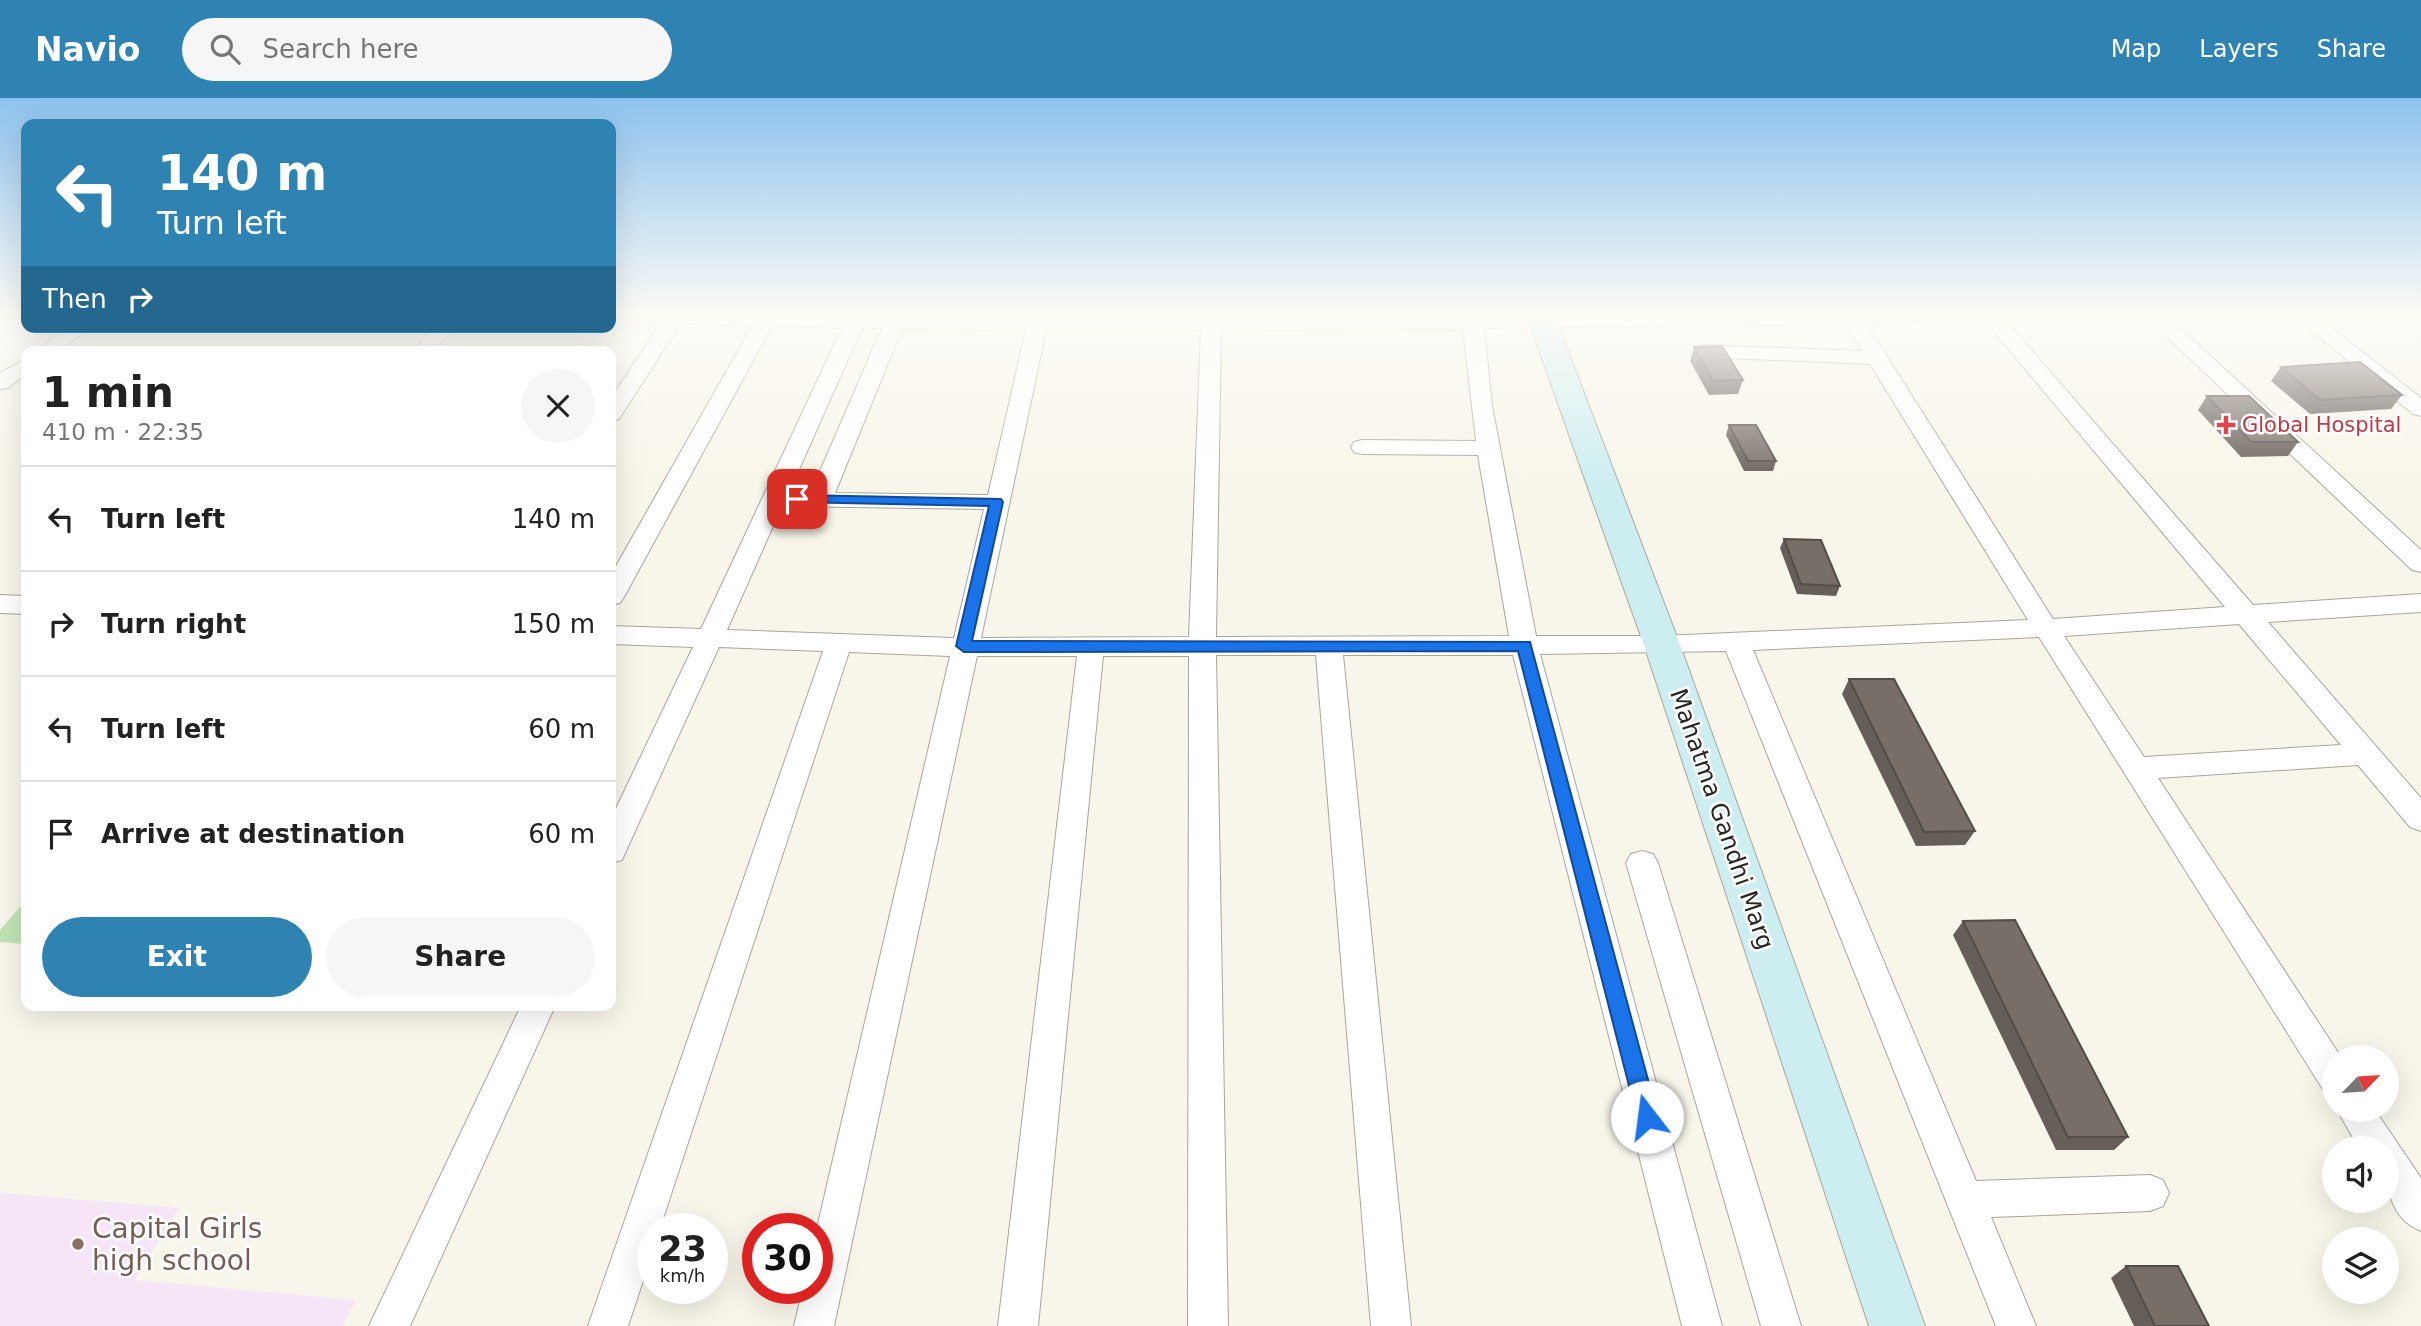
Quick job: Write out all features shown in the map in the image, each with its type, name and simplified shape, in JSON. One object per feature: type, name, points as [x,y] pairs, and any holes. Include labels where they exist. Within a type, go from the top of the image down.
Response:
[{"type":"main road","name":"Mahatma Gandhi Marg","points":[[1565,371],[1897,1326]]},
{"type":"street","points":[[0,383],[17,371]]},
{"type":"street","points":[[616,406],[639,371]]},
{"type":"street","points":[[616,588],[737,371]]},
{"type":"street","points":[[616,839],[832,371]]},
{"type":"street","points":[[820,499],[874,371]]},
{"type":"street","points":[[814,1326],[1027,371]]},
{"type":"street","points":[[1208,1326],[1202,647],[1210,371]]},
{"type":"street","points":[[1478,371],[1488,448],[1524,645],[1702,1326]]},
{"type":"street","points":[[1885,371],[2046,628],[2322,1058]]},
{"type":"street","points":[[2038,371],[2421,819]]},
{"type":"street","points":[[2214,371],[2421,564]]},
{"type":"street","points":[[2373,371],[2421,409]]},
{"type":"street","points":[[1362,447],[1488,448]]},
{"type":"street","points":[[774,499],[997,502]]},
{"type":"street","points":[[616,635],[964,646],[1662,645],[2046,628],[2421,603]]},
{"type":"street","points":[[0,604],[21,605]]},
{"type":"street","points":[[608,1326],[839,642]]},
{"type":"street","points":[[1736,642],[2016,1326]]},
{"type":"street","points":[[1017,1326],[1091,646]]},
{"type":"street","points":[[1329,646],[1391,1326]]},
{"type":"street","points":[[2136,768],[2366,754]]},
{"type":"street","points":[[1642,863],[1781,1326]]},
{"type":"street","points":[[389,1326],[536,1011]]},
{"type":"street","points":[[2399,1177],[2420,1209]]},
{"type":"street","points":[[1965,1200],[2151,1192]]},
{"type":"shaded area","name":"Capital Girls high school","points":[[0,1193],[179,1208],[135,1280],[356,1300],[342,1326],[0,1326]]},
{"type":"green space","points":[[21,906],[21,944],[0,942],[0,930]]},
{"type":"building","points":[[1708,371],[1738,371],[1743,380],[1713,381]]},
{"type":"building","points":[[2286,371],[2372,371],[2402,395],[2320,400]]},
{"type":"building","points":[[2207,396],[2249,396],[2298,442],[2251,442]]},
{"type":"building","points":[[1729,425],[1756,425],[1776,461],[1748,461]]},
{"type":"building","points":[[1784,539],[1821,540],[1840,586],[1801,584]]},
{"type":"building","points":[[1849,679],[1894,679],[1975,831],[1924,832]]},
{"type":"building","points":[[2015,920],[2128,1137],[2068,1137],[1963,921]]},
{"type":"building","points":[[2126,1266],[2178,1266],[2209,1326],[2155,1326]]},
{"type":"place","name":"Global Hospital","points":[[2226,425]]},
{"type":"place","name":"Capital Girls high school","points":[[78,1244]]},
{"type":"route","points":[[797,499],[997,502],[964,646],[1524,645],[1647,1117]]}]
